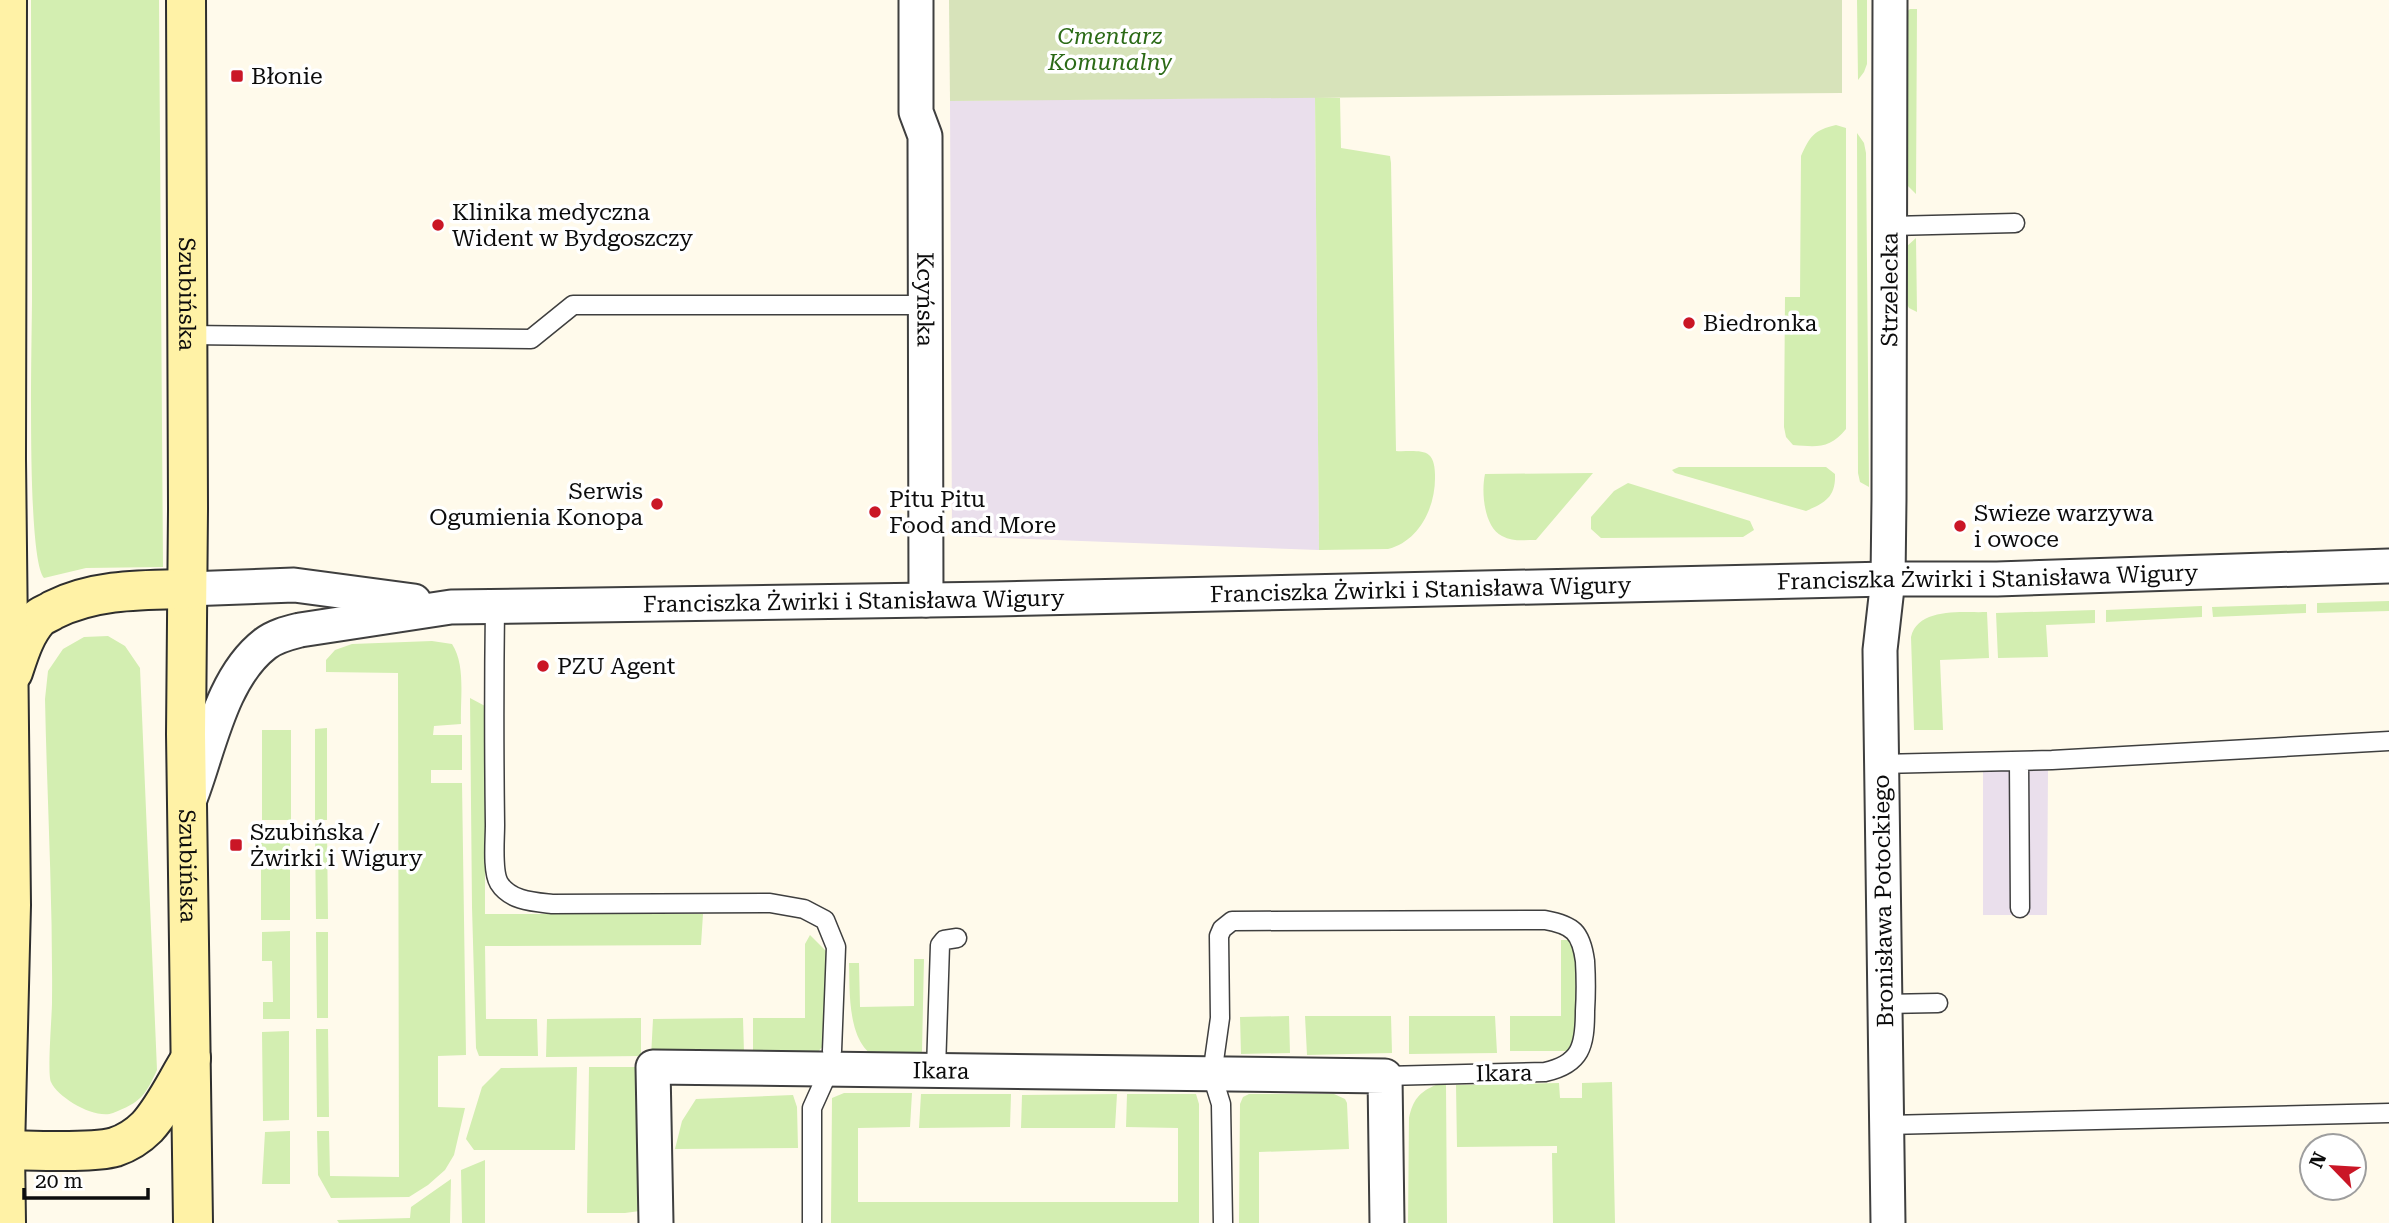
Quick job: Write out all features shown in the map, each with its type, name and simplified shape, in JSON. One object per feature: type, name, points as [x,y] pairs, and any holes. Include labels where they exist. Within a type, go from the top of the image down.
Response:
[{"type":"main road","points":[[6,1223],[2,1150],[8,688],[7,0]]},
{"type":"main road","name":"Szubińska","points":[[186,0],[187,807],[192,1223]]},
{"type":"main road","points":[[8,688],[23,644],[40,617],[66,604],[97,594],[187,589]]},
{"type":"main road","points":[[2,1150],[112,1148],[131,1140],[158,1112],[191,1058]]},
{"type":"street","name":"Kcyńska","points":[[916,0],[916,112],[925,136],[926,600]]},
{"type":"street","name":"Strzelecka","points":[[1888,579],[1890,0]]},
{"type":"street","name":"Franciszka Żwirki i Stanisława Wigury","points":[[187,807],[228,694],[241,671],[265,643],[300,630],[451,607],[926,600],[1888,579],[2011,579],[2389,566]]},
{"type":"street","name":"Bronisława Potockiego","points":[[1888,579],[1880,650],[1888,1223]]},
{"type":"street","name":"Franciszka Żwirki i Stanisława Wigury","points":[[187,589],[294,585],[451,607]]},
{"type":"street","name":"Ikara","points":[[656,1223],[653,1067],[831,1060],[936,1070],[1385,1076]]},
{"type":"street","points":[[1385,1076],[1387,1223]]},
{"type":"lane","points":[[1891,226],[2015,223]]},
{"type":"lane","points":[[187,335],[531,339],[573,305],[926,305]]},
{"type":"lane","points":[[495,606],[496,861],[498,882],[509,894],[524,901],[552,904],[770,903],[804,909],[825,920],[836,947],[831,1060],[812,1108],[813,1223]]},
{"type":"lane","points":[[1880,764],[2019,761],[2389,741]]},
{"type":"lane","points":[[2019,761],[2020,908]]},
{"type":"lane","name":"Ikara","points":[[1212,1075],[1220,1018],[1219,936],[1222,929],[1232,921],[1545,920],[1569,926],[1577,933],[1584,950],[1585,1038],[1572,1061],[1559,1069],[1545,1072],[1385,1076]]},
{"type":"lane","points":[[936,1070],[940,945],[944,940],[957,938]]},
{"type":"lane","points":[[1884,1004],[1938,1003]]},
{"type":"lane","points":[[1212,1075],[1221,1104],[1223,1223]]},
{"type":"lane","points":[[1887,1125],[2389,1113]]},
{"type":"shaded area","points":[[1315,97],[1319,550],[952,536],[950,101]]},
{"type":"shaded area","points":[[1983,770],[2048,770],[2047,915],[1983,915]]},
{"type":"green space","points":[[31,0],[159,0],[163,567],[86,568],[44,578],[38,562],[31,446]]},
{"type":"green space","name":"Cmentarz Komunalny","points":[[949,0],[1842,0],[1842,93],[950,101]]},
{"type":"green space","points":[[1857,0],[1867,0],[1867,64],[1858,80]]},
{"type":"green space","points":[[1910,9],[1917,9],[1916,194],[1906,184],[1905,13]]},
{"type":"green space","points":[[1315,97],[1340,98],[1341,148],[1390,156],[1396,451],[1418,451],[1429,455],[1434,467],[1435,487],[1424,521],[1409,538],[1388,549],[1319,550]]},
{"type":"green space","points":[[1836,125],[1846,128],[1846,429],[1840,436],[1823,445],[1793,445],[1786,437],[1784,427],[1785,297],[1800,297],[1801,156],[1814,135]]},
{"type":"green space","points":[[1857,133],[1864,143],[1866,153],[1869,487],[1860,482],[1858,473]]},
{"type":"green space","points":[[1916,238],[1917,312],[1909,308],[1906,302],[1906,247]]},
{"type":"green space","points":[[1679,467],[1826,467],[1835,474],[1835,482],[1828,498],[1806,511],[1672,470]]},
{"type":"green space","points":[[1593,473],[1536,540],[1506,538],[1491,525],[1485,508],[1485,474]]},
{"type":"green space","points":[[1628,483],[1750,521],[1754,530],[1743,537],[1601,538],[1591,529],[1591,517],[1614,491]]},
{"type":"green space","points":[[2389,601],[2389,611],[2317,613],[2317,603]]},
{"type":"green space","points":[[2306,604],[2306,613],[2213,617],[2212,607]]},
{"type":"green space","points":[[2202,606],[2202,617],[2106,622],[2106,610]]},
{"type":"green space","points":[[2095,610],[2095,623],[2046,625],[2048,657],[1998,658],[1996,613]]},
{"type":"green space","points":[[1954,612],[1987,612],[1989,658],[1940,660],[1943,730],[1914,730],[1911,637],[1915,627],[1932,616]]},
{"type":"green space","points":[[108,636],[125,646],[140,668],[157,1070],[145,1092],[136,1101],[106,1114],[88,1110],[69,1101],[55,1088],[50,1077],[52,926],[45,699],[48,671],[63,649],[84,637]]},
{"type":"green space","points":[[432,641],[452,644],[459,662],[461,682],[461,724],[434,726],[433,735],[462,735],[462,770],[431,770],[431,783],[462,783],[466,1055],[438,1056],[438,1107],[465,1108],[454,1155],[445,1170],[428,1185],[409,1197],[331,1198],[318,1175],[317,1131],[329,1131],[330,1176],[399,1177],[398,673],[326,672],[326,660],[335,650],[352,644]]},
{"type":"green space","points":[[470,698],[485,706],[485,914],[703,914],[701,945],[485,946],[486,1019],[537,1019],[538,1056],[479,1056],[476,1048]]},
{"type":"green space","points":[[327,728],[327,820],[315,820],[315,729]]},
{"type":"green space","points":[[262,730],[291,730],[291,820],[262,820]]},
{"type":"green space","points":[[261,831],[290,831],[290,920],[261,920]]},
{"type":"green space","points":[[315,831],[327,831],[328,919],[316,919]]},
{"type":"green space","points":[[290,931],[290,1019],[263,1019],[263,1002],[273,1002],[272,961],[262,961],[262,932]]},
{"type":"green space","points":[[316,932],[328,932],[328,1018],[317,1018]]},
{"type":"green space","points":[[810,935],[826,951],[828,959],[824,1045],[816,1054],[753,1054],[753,1018],[805,1018],[805,944]]},
{"type":"green space","points":[[1561,940],[1574,940],[1578,950],[1578,1014],[1568,1051],[1510,1051],[1510,1016],[1561,1016]]},
{"type":"green space","points":[[914,959],[924,959],[922,1051],[919,1059],[885,1060],[872,1055],[857,1034],[851,1004],[849,963],[859,963],[860,1007],[914,1006]]},
{"type":"green space","points":[[1289,1016],[1290,1053],[1241,1054],[1240,1017]]},
{"type":"green space","points":[[1305,1016],[1391,1016],[1392,1053],[1307,1055]]},
{"type":"green space","points":[[1409,1016],[1495,1016],[1497,1053],[1409,1054]]},
{"type":"green space","points":[[641,1018],[641,1056],[546,1057],[547,1019]]},
{"type":"green space","points":[[743,1018],[744,1053],[651,1057],[653,1019]]},
{"type":"green space","points":[[316,1029],[328,1029],[329,1117],[317,1117]]},
{"type":"green space","points":[[289,1031],[289,1120],[263,1121],[262,1032]]},
{"type":"green space","points":[[577,1067],[575,1150],[474,1150],[466,1139],[482,1087],[501,1068]]},
{"type":"green space","points":[[589,1067],[647,1067],[647,1210],[587,1213]]},
{"type":"green space","points":[[1612,1082],[1615,1223],[1553,1223],[1552,1153],[1557,1153],[1557,1146],[1457,1147],[1456,1085],[1559,1083],[1560,1098],[1582,1098],[1582,1083]]},
{"type":"green space","points":[[1436,1085],[1446,1085],[1447,1223],[1408,1223],[1409,1118],[1418,1097]]},
{"type":"green space","points":[[844,1093],[912,1093],[910,1127],[858,1128],[858,1202],[1178,1202],[1178,1128],[1126,1127],[1127,1094],[1196,1094],[1199,1104],[1199,1223],[831,1223],[832,1098]]},
{"type":"green space","points":[[921,1094],[1011,1094],[1010,1127],[919,1128]]},
{"type":"green space","points":[[1117,1094],[1115,1128],[1021,1128],[1022,1095]]},
{"type":"green space","points":[[1249,1094],[1334,1094],[1345,1099],[1349,1149],[1259,1152],[1259,1223],[1239,1223],[1240,1104],[1243,1097]]},
{"type":"green space","points":[[793,1095],[797,1107],[798,1148],[675,1149],[682,1121],[696,1099]]},
{"type":"green space","points":[[290,1131],[290,1184],[262,1184],[265,1132]]},
{"type":"green space","points":[[485,1160],[485,1223],[462,1223],[461,1170]]},
{"type":"green space","points":[[451,1179],[450,1223],[339,1223],[337,1220],[410,1218],[411,1207]]},
{"type":"place","name":"Błonie","points":[[237,76]]},
{"type":"place","name":"Klinika medyczna Wident w Bydgoszczy","points":[[438,225]]},
{"type":"place","name":"Biedronka","points":[[1689,323]]},
{"type":"place","name":"Serwis Ogumienia Konopa","points":[[657,504]]},
{"type":"place","name":"Pitu Pitu Food and More","points":[[875,512]]},
{"type":"place","name":"Swieze warzywa i owoce","points":[[1960,526]]},
{"type":"place","name":"PZU Agent","points":[[543,666]]},
{"type":"place","name":"Szubińska / Żwirki i Wigury","points":[[236,845]]}]
